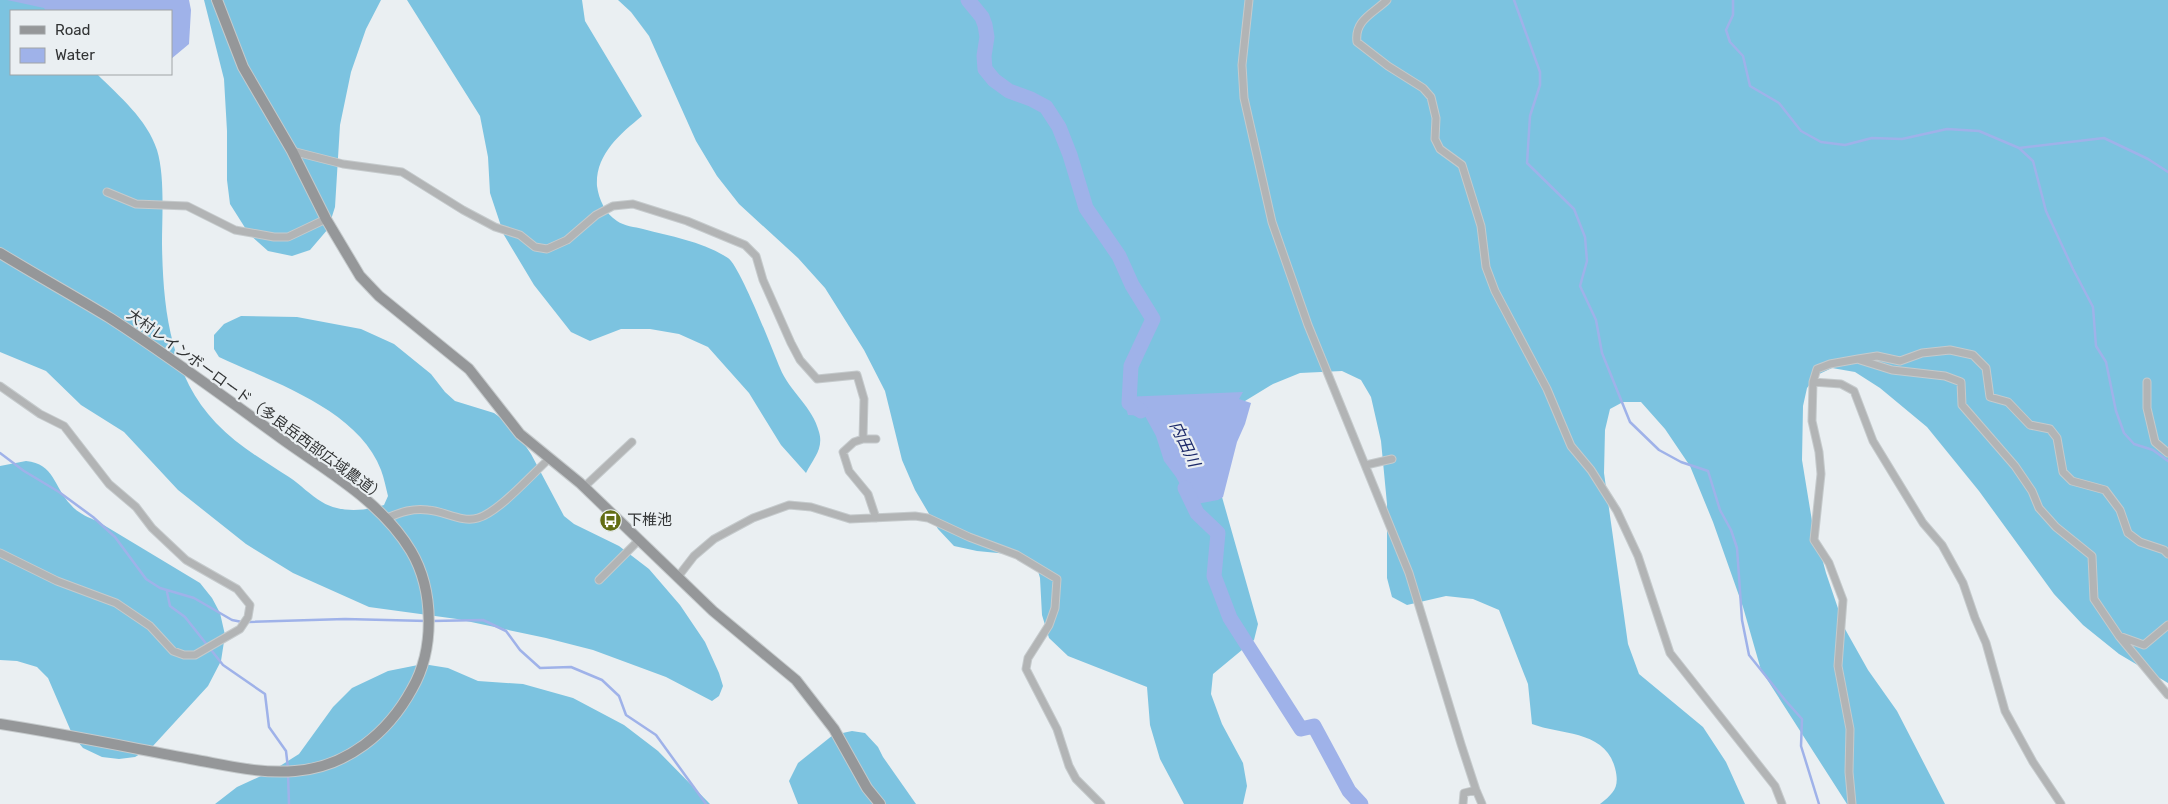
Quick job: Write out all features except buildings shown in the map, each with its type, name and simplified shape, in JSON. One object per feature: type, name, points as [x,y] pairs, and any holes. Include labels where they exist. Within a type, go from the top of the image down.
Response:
[{"type":"street","points":[[217,0],[243,67],[292,151],[326,219],[360,276],[379,296],[469,369],[520,434],[584,487],[678,578],[796,680],[830,723],[867,788],[880,804]]},
{"type":"street","points":[[1249,0],[1242,66],[1244,98],[1272,222],[1308,324],[1409,573],[1476,790],[1482,804]]},
{"type":"street","points":[[1388,0],[1362,21],[1356,32],[1357,42],[1381,61],[1423,88],[1432,97],[1436,118],[1435,139],[1440,149],[1462,165],[1481,226],[1486,267],[1496,291],[1547,389],[1571,446],[1591,470],[1623,525],[1638,556],[1670,653],[1774,786],[1782,804]]},
{"type":"street","points":[[292,151],[343,164],[402,172],[463,210],[495,227],[520,235],[535,246],[547,249],[567,240],[596,215],[613,206],[633,204],[687,221],[745,245],[756,256],[776,312],[800,360],[817,379],[857,376],[864,398],[863,439]]},
{"type":"street","points":[[107,192],[136,204],[187,206],[235,230],[274,237],[288,237],[326,219]]},
{"type":"street","name":"大村レインボーロード（多良岳西部広域農道）","points":[[0,253],[110,319],[199,379],[355,490],[387,518],[411,552],[426,592],[429,623],[425,654],[416,684],[402,708],[383,731],[352,754],[327,764],[298,771],[249,770],[0,724]]},
{"type":"street","points":[[1852,804],[1849,772],[1850,729],[1838,666],[1843,600],[1829,563],[1814,540],[1820,474],[1819,452],[1812,421],[1813,382],[1817,370],[1830,364],[1877,356],[1900,361],[1922,353],[1950,350],[1974,355],[1986,368],[1987,387],[1990,397],[2008,402],[2030,425],[2050,429],[2057,438],[2062,472],[2072,481],[2105,490],[2120,510],[2128,533],[2140,542],[2164,550],[2168,554]]},
{"type":"street","points":[[1858,359],[1892,370],[1944,376],[1961,382],[1962,405],[2015,466],[2032,491],[2039,508],[2056,527],[2092,556],[2094,599],[2119,636],[2168,695]]},
{"type":"street","points":[[1813,382],[1841,384],[1854,391],[1873,441],[1923,523],[1942,545],[1963,583],[1974,618],[1986,643],[2004,711],[2033,762],[2061,804]]},
{"type":"street","points":[[2147,382],[2147,408],[2155,442],[2168,453]]},
{"type":"street","points":[[0,386],[40,414],[64,426],[110,484],[136,507],[159,534],[186,560],[237,589],[245,596],[250,604],[248,617],[241,627],[213,645],[195,655],[184,655],[173,651],[150,626],[116,603],[57,581],[0,553]]},
{"type":"street","points":[[876,438],[854,442],[843,452],[849,471],[868,494],[876,518]]},
{"type":"street","points":[[584,487],[632,442]]},
{"type":"street","points":[[387,518],[404,510],[428,510],[468,519],[489,514],[549,459]]},
{"type":"street","points":[[1366,465],[1392,459]]},
{"type":"street","points":[[678,578],[694,556],[714,540],[753,518],[789,505],[811,508],[850,519],[916,516],[928,518],[969,537],[1017,555],[1057,578],[1055,608],[1049,624],[1028,658],[1026,669],[1057,729],[1071,771],[1086,791],[1100,804]]},
{"type":"street","points":[[599,580],[639,540]]},
{"type":"street","points":[[2119,636],[2144,645],[2168,625]]},
{"type":"street","points":[[1463,804],[1464,793],[1476,790]]},
{"type":"shaded area","points":[[0,0],[51,0],[51,10],[10,10],[10,75],[98,75],[132,109],[146,128],[160,160],[164,292],[172,339],[188,383],[216,423],[251,452],[329,506],[353,510],[369,509],[384,505],[388,496],[381,470],[370,449],[353,430],[334,414],[311,400],[219,357],[214,349],[214,335],[224,324],[241,316],[297,317],[361,329],[394,344],[431,374],[455,401],[494,413],[513,427],[531,454],[564,516],[574,524],[619,546],[649,569],[680,605],[705,642],[723,686],[719,696],[712,701],[666,677],[593,650],[546,638],[457,619],[369,607],[293,573],[246,544],[178,490],[124,432],[81,405],[46,371],[0,352]]},
{"type":"shaded area","points":[[204,0],[381,0],[366,29],[351,72],[340,125],[335,207],[328,229],[310,250],[292,256],[268,251],[249,234],[230,204],[227,180],[224,79]]},
{"type":"shaded area","points":[[407,0],[582,0],[585,21],[642,116],[610,146],[600,165],[597,175],[597,186],[601,201],[609,214],[620,223],[697,243],[718,252],[728,258],[733,264],[748,291],[784,376],[816,423],[820,438],[819,449],[806,473],[781,445],[749,393],[708,347],[679,334],[650,329],[621,329],[590,341],[571,332],[534,285],[504,235],[490,193],[488,157],[480,116]]},
{"type":"shaded area","points":[[618,0],[2168,0],[2168,683],[2119,654],[2083,625],[2054,594],[1979,491],[1927,427],[1880,388],[1855,372],[1832,368],[1817,375],[1807,388],[1803,406],[1802,460],[1812,521],[1826,573],[1845,629],[1868,670],[1897,711],[1945,804],[1847,804],[1761,670],[1743,607],[1713,522],[1690,466],[1665,429],[1641,402],[1623,402],[1610,409],[1605,430],[1604,473],[1628,644],[1639,674],[1703,727],[1726,762],[1745,804],[1600,804],[1612,793],[1616,785],[1615,768],[1610,756],[1592,740],[1532,724],[1528,684],[1499,610],[1473,599],[1446,596],[1407,605],[1392,597],[1387,578],[1387,504],[1381,441],[1371,397],[1361,380],[1342,371],[1300,373],[1273,384],[1245,401],[1229,417],[1222,497],[1258,624],[1254,640],[1213,674],[1211,694],[1222,724],[1243,763],[1247,786],[1243,804],[1184,804],[1160,759],[1150,725],[1147,687],[1068,656],[1049,638],[1042,615],[1040,578],[1036,564],[1008,554],[977,551],[954,546],[938,529],[915,490],[902,460],[885,391],[864,350],[825,288],[798,258],[739,204],[717,176],[696,141],[649,36],[631,12]]},
{"type":"shaded area","points":[[26,461],[43,466],[53,477],[65,498],[80,513],[97,521],[200,583],[212,598],[220,613],[225,635],[221,661],[208,686],[152,747],[135,757],[119,759],[102,757],[83,748],[73,736],[48,678],[37,667],[17,661],[0,660],[0,466]]},
{"type":"shaded area","points":[[423,664],[448,668],[478,681],[523,684],[573,698],[624,725],[658,751],[710,804],[215,804],[237,787],[272,771],[299,754],[333,707],[352,688],[388,671]]},
{"type":"shaded area","points":[[852,731],[865,733],[878,747],[916,804],[798,804],[789,781],[798,763],[833,735]]},
{"type":"water","points":[[7,0],[189,0],[191,10],[189,44],[172,58],[172,10],[45,10],[44,8]]},
{"type":"water","points":[[1243,392],[1239,399],[1251,403],[1237,442],[1223,497],[1218,500],[1191,505],[1176,477],[1164,461],[1156,436],[1145,416],[1128,415],[1123,397]]},
{"type":"waterway","name":"内田川","points":[[968,0],[982,17],[985,25],[987,37],[984,56],[985,69],[994,80],[1009,91],[1046,107],[1059,127],[1070,155],[1086,208],[1119,256],[1132,285],[1153,319],[1131,366],[1129,403],[1141,411]]},
{"type":"waterway","points":[[1514,0],[1540,72],[1540,85],[1530,116],[1527,163],[1574,209],[1585,237],[1587,261],[1580,286],[1596,320],[1602,353],[1630,422],[1659,450],[1681,462],[1708,471],[1720,510],[1731,530],[1737,548],[1742,620],[1749,655],[1802,719],[1801,746],[1819,804]]},
{"type":"waterway","points":[[1733,0],[1733,15],[1726,30],[1730,42],[1743,56],[1750,86],[1779,103],[1801,131],[1821,142],[1845,145],[1872,138],[1902,139],[1947,129],[1979,131],[2019,148],[2033,161],[2046,211],[2093,307],[2096,346],[2106,362],[2116,411],[2124,433],[2134,444],[2153,450],[2168,461]]},
{"type":"waterway","points":[[2019,148],[2104,138],[2148,159],[2168,172]]},
{"type":"waterway","points":[[0,453],[93,517],[115,537],[146,579],[160,588],[194,598],[232,620],[242,622]]},
{"type":"waterway","name":"内田川","points":[[1185,488],[1197,513],[1218,533],[1214,576],[1230,618],[1301,729],[1314,726],[1349,791],[1361,804]]},
{"type":"waterway","points":[[167,592],[170,606],[185,617],[223,665],[265,694],[269,727],[286,751],[288,768]]},
{"type":"waterway","points":[[248,622],[345,619],[427,621]]},
{"type":"waterway","points":[[432,621],[483,620],[506,631],[520,650],[540,668],[571,667],[602,680],[619,696],[626,715],[656,735],[706,804]]},
{"type":"waterway","points":[[288,773],[289,804]]},
{"type":"place","name":"下椎池","points":[[611,520]]}]
